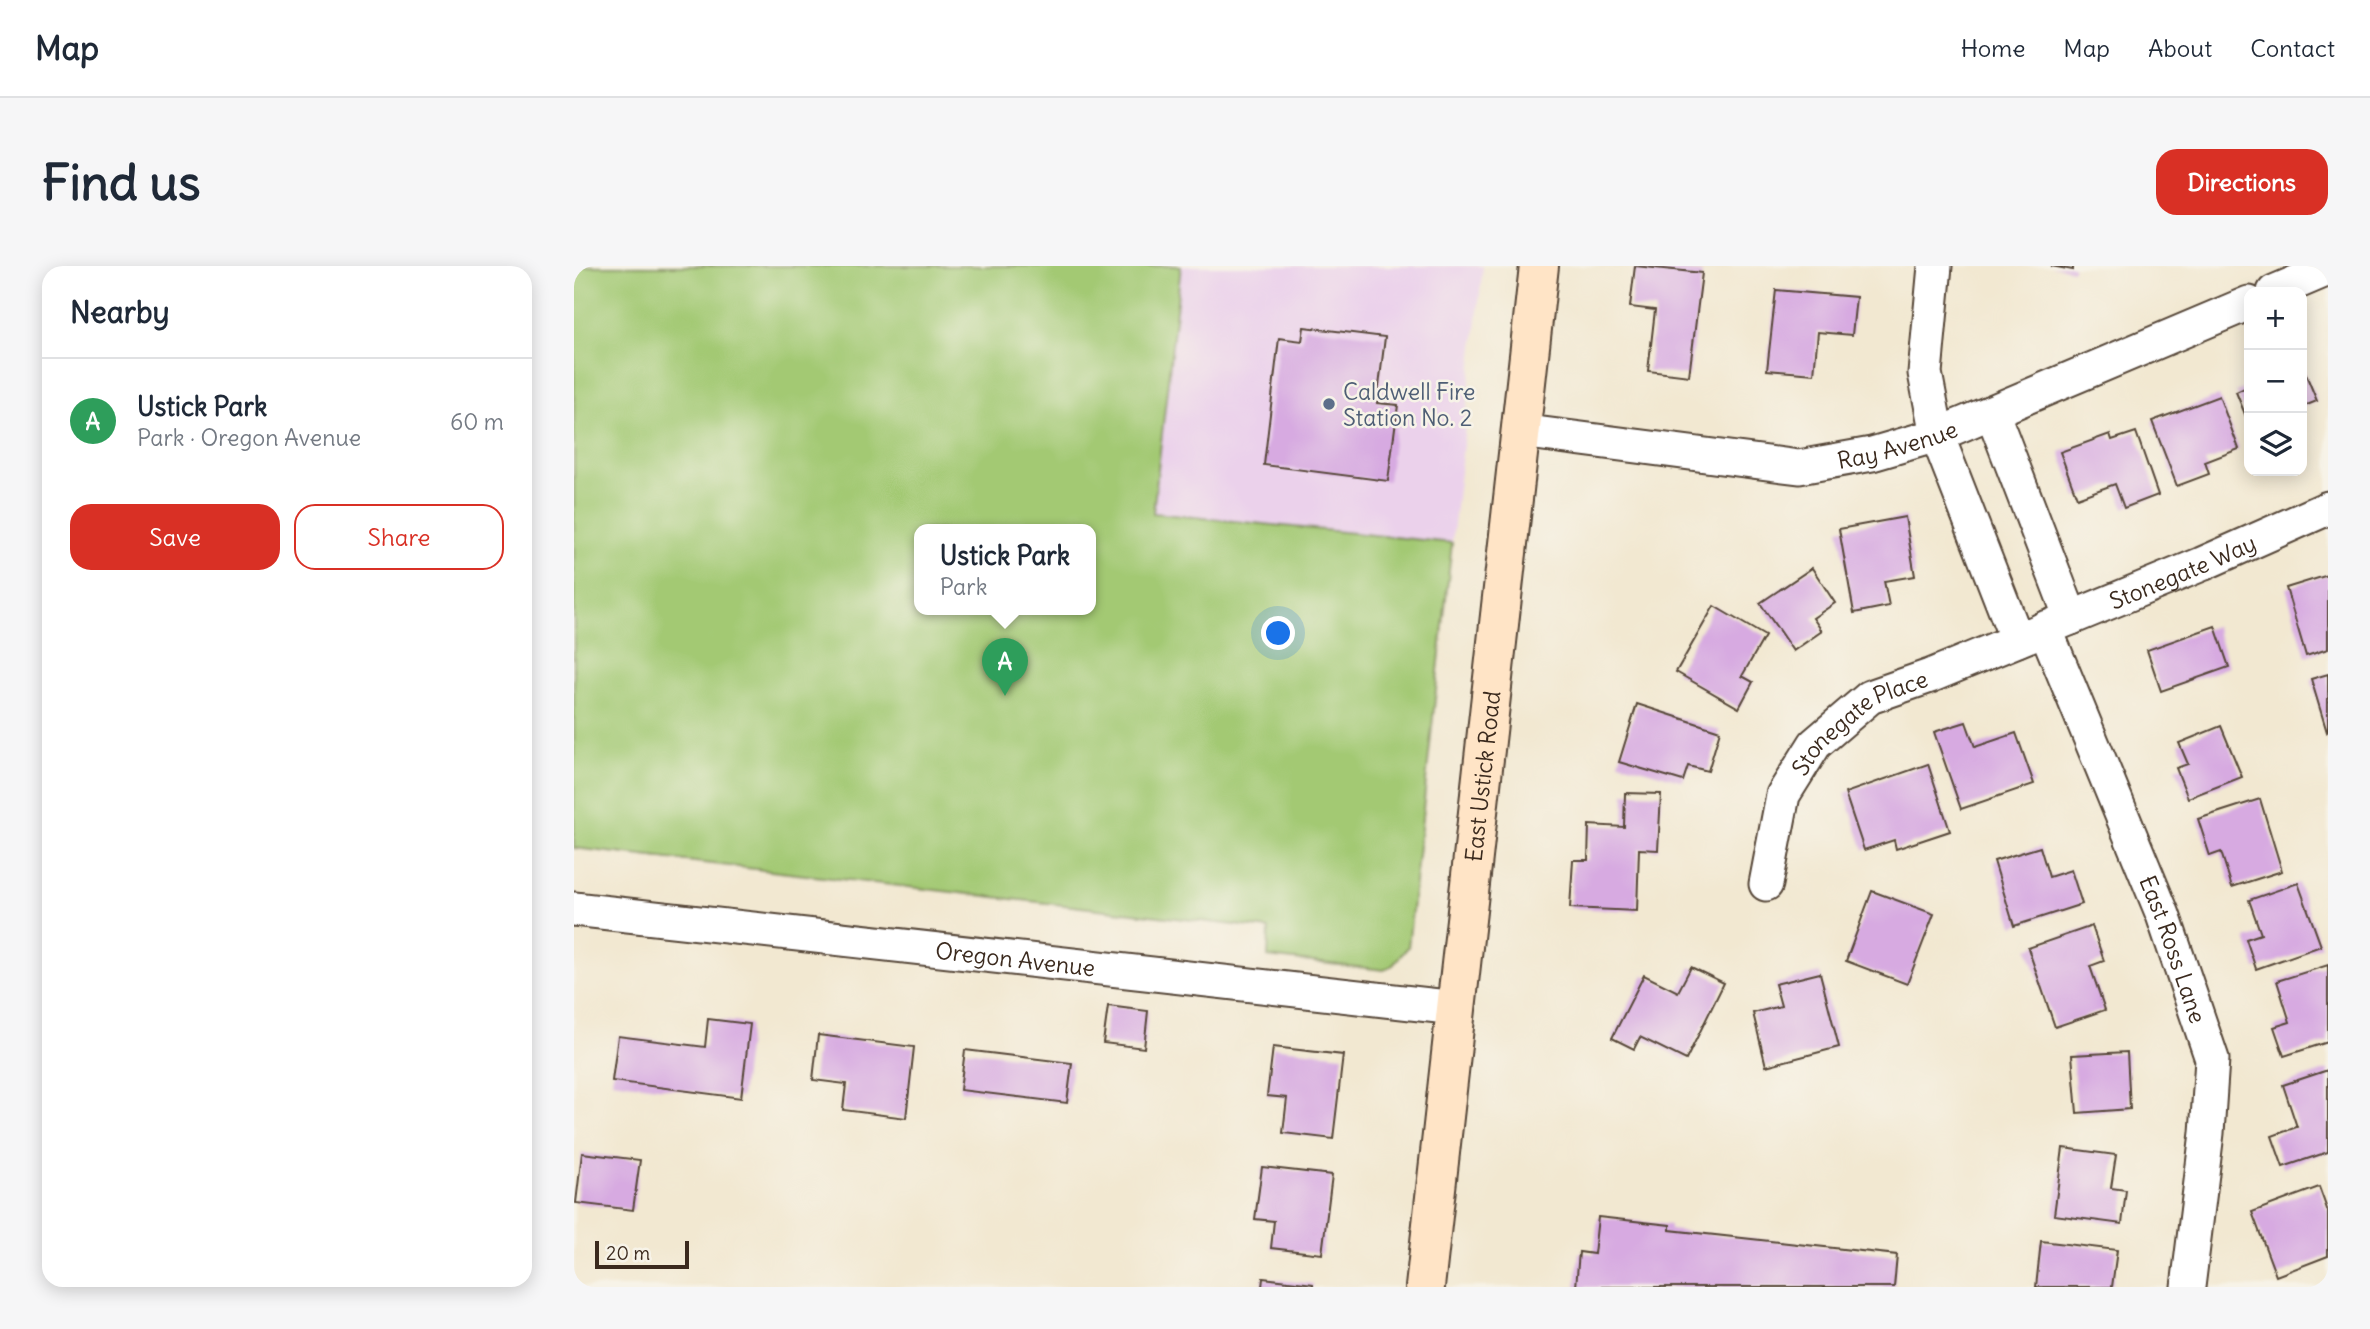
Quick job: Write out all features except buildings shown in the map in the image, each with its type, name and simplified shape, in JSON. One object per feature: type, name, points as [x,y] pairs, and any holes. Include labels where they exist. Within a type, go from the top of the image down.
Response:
[{"type":"main road","name":"East Ustick Road","points":[[1425,1287],[1539,266]]},
{"type":"street","name":"East Ross Lane","points":[[1935,266],[1925,373],[1937,435],[2042,630],[2163,915],[2212,1059],[2207,1133],[2188,1287]]},
{"type":"street","points":[[2286,287],[2328,269]]},
{"type":"street","name":"Ray Avenue","points":[[1520,431],[1798,467],[1872,454],[1937,435],[2244,305]]},
{"type":"street","name":"East Ross Lane","points":[[1992,412],[2042,630]]},
{"type":"street","name":"Stonegate Way","points":[[2042,630],[2328,508]]},
{"type":"street","name":"Stonegate Place","points":[[1766,884],[1783,795],[1815,744],[1870,697],[1930,676],[2042,630]]},
{"type":"street","name":"Oregon Avenue","points":[[574,909],[1456,1008]]},
{"type":"shaded area","points":[[1181,266],[1483,266],[1452,543],[1152,513]]},
{"type":"green space","points":[[574,266],[1181,266],[1153,513],[1452,543],[1408,947],[1393,965],[1384,970],[1268,957],[1269,929],[574,848]]},
{"type":"place","name":"Caldwell Fire Station No. 2","points":[[1329,404]]},
{"type":"place","name":"Ustick Park","points":[[1005,696]]}]
